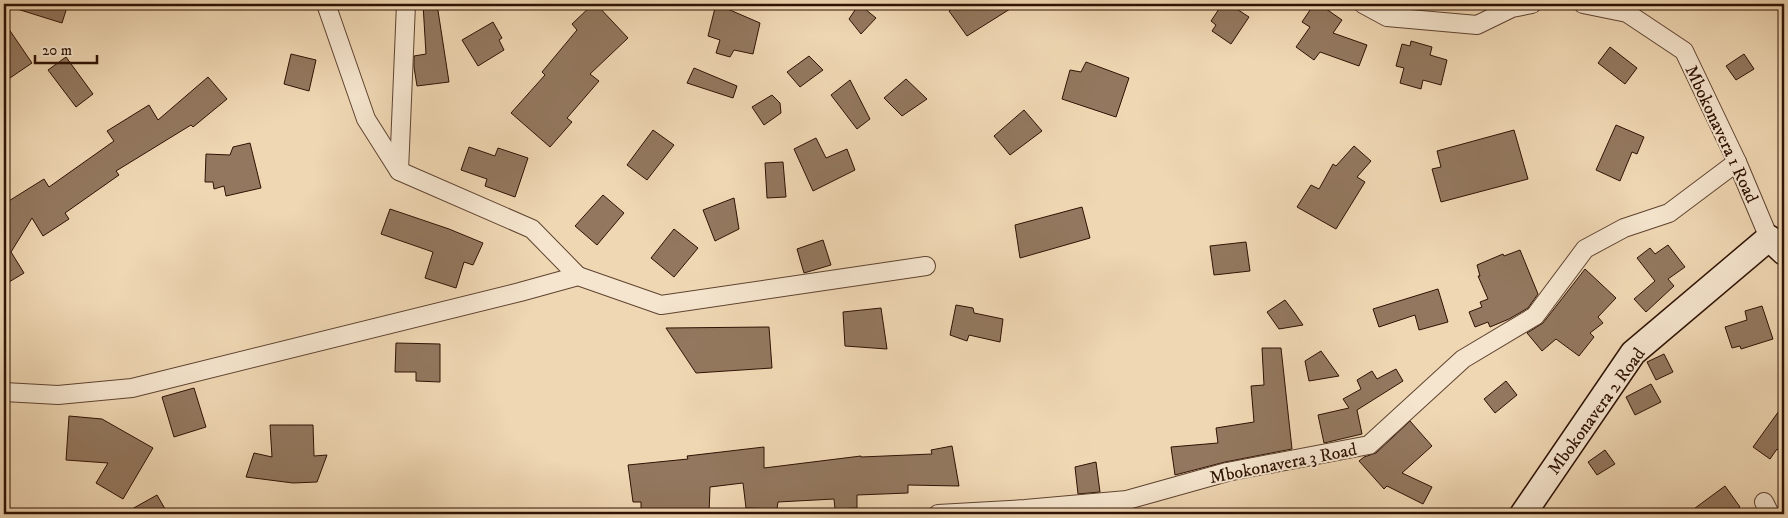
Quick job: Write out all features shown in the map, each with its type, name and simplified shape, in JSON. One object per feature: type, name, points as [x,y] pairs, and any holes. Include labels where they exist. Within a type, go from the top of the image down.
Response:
[{"type":"street","points":[[326,4],[366,119],[399,171],[532,228],[578,276],[661,305],[926,266]]},
{"type":"street","points":[[399,171],[406,4]]},
{"type":"street","points":[[1363,4],[1387,17],[1477,25],[1512,8],[1532,4]]},
{"type":"street","name":"Mbokonavera 1 Road","points":[[1583,4],[1627,13],[1684,51],[1777,245]]},
{"type":"street","name":"Mbokonavera 3 Road","points":[[938,514],[1127,500],[1227,472],[1369,445],[1463,359],[1535,316],[1585,249],[1624,228],[1669,213],[1737,162]]},
{"type":"street","name":"Mbokonavera 2 Road","points":[[1523,514],[1633,353],[1777,245]]},
{"type":"street","points":[[4,392],[58,395],[132,388],[578,276]]},
{"type":"building","points":[[15,4],[68,4],[62,23],[14,8]]},
{"type":"building","points":[[423,4],[437,4],[449,82],[417,86],[414,56],[426,54]]},
{"type":"building","points":[[593,4],[596,4],[628,38],[590,74],[599,81],[567,118],[572,122],[550,147],[511,113],[545,75],[542,72],[577,30],[572,24]]},
{"type":"building","points":[[716,4],[760,23],[753,54],[734,50],[730,57],[716,53],[720,40],[708,36]]},
{"type":"building","points":[[859,4],[876,18],[861,34],[849,19]]},
{"type":"building","points":[[961,4],[1018,4],[967,36],[949,11]]},
{"type":"building","points":[[1229,4],[1249,17],[1231,44],[1212,31],[1216,25],[1211,21],[1221,6],[1226,9]]},
{"type":"building","points":[[1314,4],[1319,4],[1342,20],[1333,33],[1367,45],[1359,66],[1320,52],[1314,60],[1296,47],[1310,27],[1302,22]]},
{"type":"building","points":[[4,22],[32,63],[4,82]]},
{"type":"building","points":[[493,22],[502,38],[499,40],[504,50],[478,66],[462,40]]},
{"type":"building","points":[[1411,41],[1432,47],[1430,55],[1447,60],[1441,85],[1423,80],[1421,89],[1400,83],[1404,68],[1396,66],[1402,44],[1410,46]]},
{"type":"building","points":[[1610,47],[1637,68],[1625,84],[1598,63]]},
{"type":"building","points":[[291,54],[316,60],[309,91],[284,84]]},
{"type":"building","points":[[1744,54],[1754,69],[1736,80],[1726,66]]},
{"type":"building","points":[[809,56],[823,70],[800,87],[787,72]]},
{"type":"building","points":[[66,57],[93,94],[76,107],[48,70]]},
{"type":"building","points":[[1086,62],[1129,78],[1116,117],[1062,99],[1070,70],[1081,72]]},
{"type":"building","points":[[694,68],[737,86],[733,98],[687,83]]},
{"type":"building","points":[[208,77],[227,99],[193,127],[191,125],[116,171],[119,175],[65,213],[69,219],[43,236],[32,218],[11,252],[24,273],[4,285],[4,204],[44,179],[49,187],[114,141],[107,131],[149,105],[158,120]]},
{"type":"building","points":[[906,79],[927,99],[902,116],[884,98]]},
{"type":"building","points":[[850,80],[870,119],[857,129],[831,95]]},
{"type":"building","points":[[772,95],[780,103],[781,113],[764,125],[752,107]]},
{"type":"building","points":[[1024,110],[1042,131],[1010,155],[994,136]]},
{"type":"building","points":[[1616,125],[1644,137],[1637,154],[1632,152],[1620,181],[1596,170]]},
{"type":"building","points":[[653,130],[674,145],[647,180],[627,165]]},
{"type":"building","points":[[1514,130],[1528,179],[1441,202],[1432,169],[1441,167],[1437,151]]},
{"type":"building","points":[[816,138],[826,158],[847,149],[855,170],[813,191],[794,149]]},
{"type":"building","points":[[250,143],[261,188],[226,196],[224,186],[214,189],[213,182],[205,182],[206,154],[230,155],[233,147]]},
{"type":"building","points":[[1354,146],[1371,161],[1357,177],[1365,182],[1336,229],[1297,207],[1311,185],[1319,189],[1333,164],[1336,166]]},
{"type":"building","points":[[469,147],[495,156],[498,148],[528,158],[515,197],[485,186],[487,179],[461,170]]},
{"type":"building","points":[[783,162],[786,197],[767,198],[765,163]]},
{"type":"building","points":[[603,195],[624,213],[597,245],[575,226]]},
{"type":"building","points":[[734,198],[739,229],[715,241],[703,210]]},
{"type":"building","points":[[1082,207],[1090,238],[1020,258],[1015,225]]},
{"type":"building","points":[[390,209],[483,243],[473,265],[464,262],[456,288],[425,278],[433,252],[381,234]]},
{"type":"building","points":[[674,229],[698,248],[674,277],[651,258]]},
{"type":"building","points":[[823,240],[831,265],[804,273],[797,249]]},
{"type":"building","points":[[1246,242],[1250,271],[1214,275],[1210,246]]},
{"type":"building","points":[[1668,245],[1685,267],[1668,279],[1674,286],[1646,312],[1634,299],[1655,281],[1637,258],[1650,248],[1655,254]]},
{"type":"building","points":[[1520,250],[1538,294],[1528,308],[1509,319],[1490,327],[1488,322],[1475,327],[1469,312],[1482,307],[1480,302],[1488,299],[1478,276],[1480,276],[1477,265],[1503,254],[1504,256]]},
{"type":"building","points":[[1585,269],[1616,298],[1598,317],[1603,323],[1590,333],[1594,337],[1579,356],[1556,339],[1542,351],[1527,333],[1543,323]]},
{"type":"building","points":[[1438,289],[1448,322],[1419,330],[1415,315],[1379,327],[1373,309]]},
{"type":"building","points":[[1285,300],[1303,325],[1279,329],[1267,312]]},
{"type":"building","points":[[956,305],[973,308],[974,313],[1003,319],[1000,342],[969,335],[967,341],[950,335]]},
{"type":"building","points":[[1762,306],[1773,339],[1741,349],[1740,346],[1732,348],[1725,327],[1747,320],[1745,311]]},
{"type":"building","points":[[881,308],[887,349],[845,346],[843,312]]},
{"type":"building","points":[[769,327],[772,368],[696,373],[666,328]]},
{"type":"building","points":[[396,343],[440,344],[440,382],[416,381],[416,372],[395,372]]},
{"type":"building","points":[[1262,348],[1281,348],[1292,449],[1225,462],[1175,475],[1171,447],[1218,443],[1216,428],[1254,422],[1251,386],[1264,385]]},
{"type":"building","points":[[1321,351],[1339,376],[1309,381],[1305,361]]},
{"type":"building","points":[[1664,354],[1673,372],[1656,380],[1647,362]]},
{"type":"building","points":[[1396,369],[1403,381],[1357,410],[1362,434],[1324,443],[1318,415],[1349,408],[1343,399],[1361,389],[1357,380],[1372,371],[1377,379]]},
{"type":"building","points":[[1506,381],[1517,395],[1495,413],[1484,399]]},
{"type":"building","points":[[1651,384],[1661,402],[1635,415],[1626,397]]},
{"type":"building","points":[[194,388],[206,427],[174,437],[162,397]]},
{"type":"building","points":[[1784,404],[1784,455],[1777,449],[1770,459],[1753,447]]},
{"type":"building","points":[[69,416],[102,419],[153,448],[123,499],[96,483],[108,463],[66,460]]},
{"type":"building","points":[[1410,421],[1432,446],[1402,473],[1432,487],[1423,504],[1387,486],[1384,489],[1359,461],[1376,453]]},
{"type":"building","points":[[270,425],[313,425],[314,456],[327,455],[317,482],[293,483],[246,477],[254,453],[272,457]]},
{"type":"building","points":[[952,446],[959,486],[908,485],[908,493],[857,495],[857,508],[835,509],[834,499],[778,502],[777,509],[746,508],[743,483],[710,487],[709,514],[641,514],[641,502],[633,502],[628,465],[688,459],[687,456],[764,447],[764,468],[861,456],[932,454],[931,450]]},
{"type":"building","points":[[1605,450],[1615,464],[1597,475],[1588,462]]},
{"type":"building","points":[[1096,462],[1100,492],[1078,494],[1075,467]]},
{"type":"building","points":[[1725,486],[1740,507],[1729,514],[1687,514]]},
{"type":"building","points":[[157,495],[168,514],[123,514]]}]
